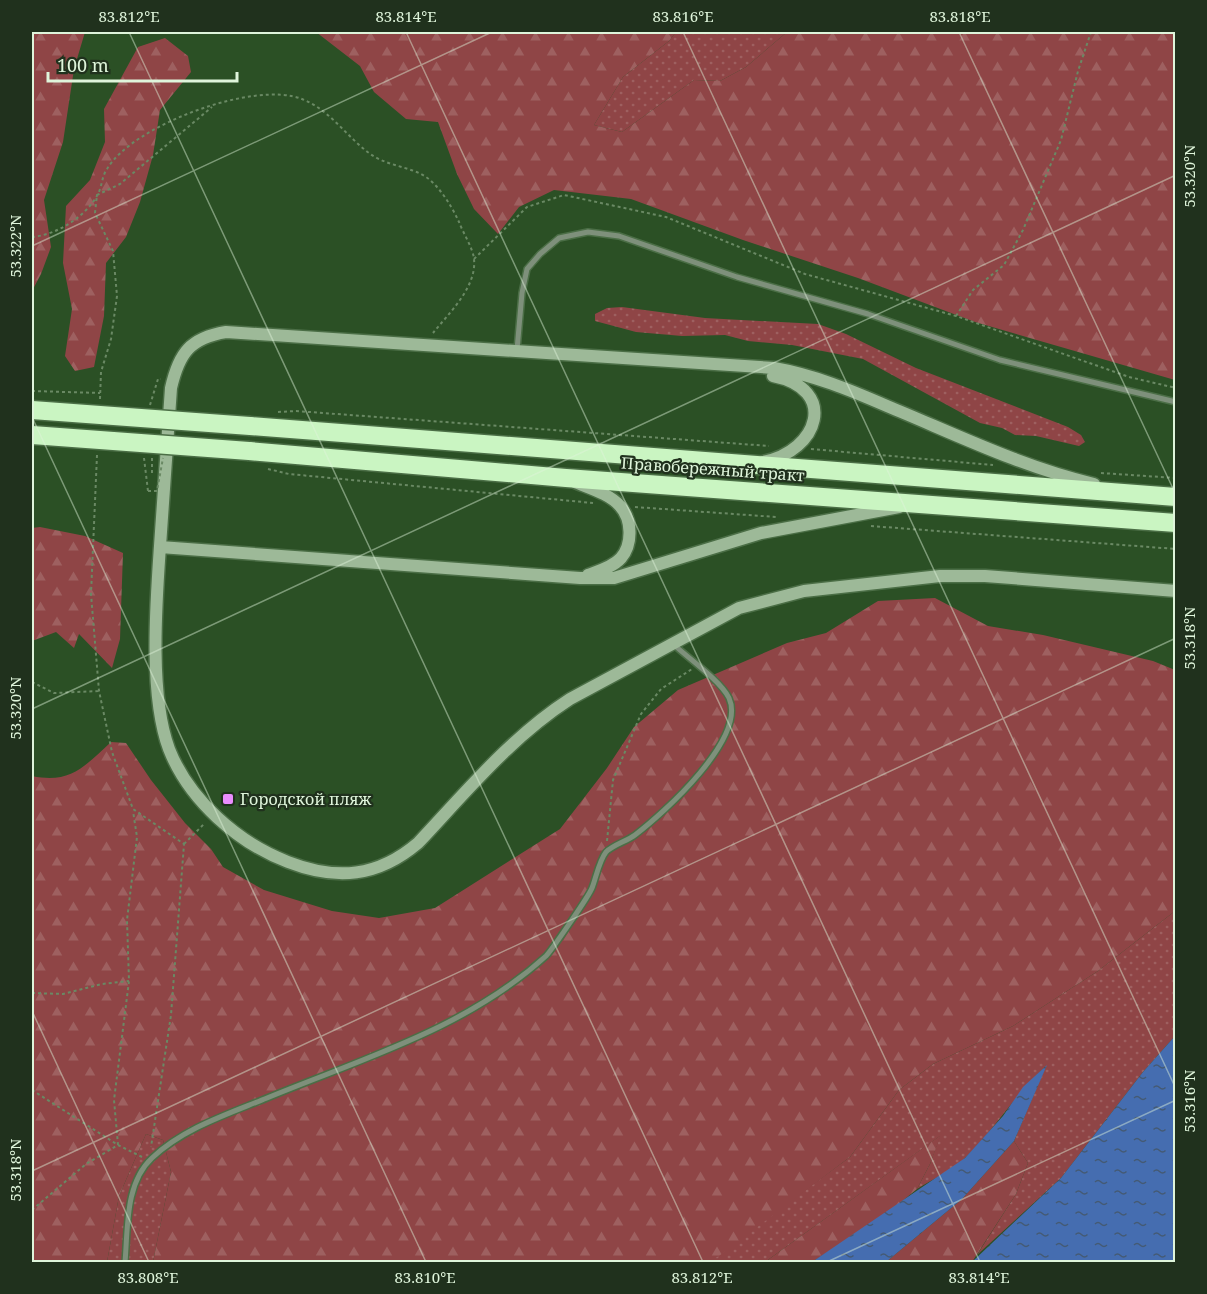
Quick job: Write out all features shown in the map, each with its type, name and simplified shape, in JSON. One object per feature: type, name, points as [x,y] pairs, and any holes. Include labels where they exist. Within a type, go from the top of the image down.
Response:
[{"type":"highway","name":"Правобережный тракт","points":[[32,410],[1176,497]]},
{"type":"highway","name":"Правобережный тракт","points":[[32,435],[566,478],[1176,523]]},
{"type":"street","points":[[1139,494],[1039,468],[837,385],[802,373],[774,368],[731,367],[226,332],[208,335],[193,343],[182,354],[171,388],[156,613],[157,675],[163,726],[178,770],[214,814],[250,844],[276,857],[321,872],[364,872],[400,859],[519,737],[544,716],[672,643],[739,608],[804,591],[841,585],[940,576],[985,576],[1176,591]]},
{"type":"street","points":[[731,367],[786,378],[805,391],[814,403],[816,419],[811,433],[797,448],[777,459],[748,465]]},
{"type":"street","points":[[566,478],[604,495],[620,506],[629,521],[629,542],[621,558],[605,569],[580,578]]},
{"type":"street","points":[[160,547],[580,578],[614,578],[761,533],[914,504]]},
{"type":"lane","points":[[517,352],[522,293],[527,269],[559,238],[588,232],[619,236],[737,277],[868,314],[1000,360],[1176,402]]},
{"type":"lane","points":[[124,1263],[131,1198],[138,1175],[149,1160],[169,1143],[217,1118],[424,1036],[471,1011],[548,955],[590,892],[606,852],[633,836],[669,808],[706,764],[730,726],[732,713],[729,697],[672,643]]},
{"type":"path","points":[[956,316],[973,290],[1004,265],[1023,230],[1061,140],[1078,71],[1091,32]]},
{"type":"path","points":[[100,405],[101,372],[111,339],[117,296],[113,251],[95,213],[97,195],[106,169],[130,142],[163,123],[238,96],[275,93],[303,99],[330,116],[370,154],[422,174],[451,203],[474,259],[470,285],[424,345]]},
{"type":"path","points":[[32,237],[48,235],[80,215],[97,195],[120,184],[212,107]]},
{"type":"path","points":[[474,259],[527,207],[564,195],[666,217],[806,274],[956,316],[1129,377],[1176,388]]},
{"type":"path","points":[[149,406],[158,379]]},
{"type":"path","points":[[32,391],[100,393]]},
{"type":"path","points":[[274,412],[296,411],[773,446]]},
{"type":"path","points":[[144,447],[147,491],[157,491],[163,458]]},
{"type":"path","points":[[797,448],[993,465]]},
{"type":"path","points":[[97,450],[91,594],[99,691],[112,752],[133,809],[137,837],[127,920],[129,981],[114,1100],[118,1145]]},
{"type":"path","points":[[258,467],[289,474],[597,504]]},
{"type":"path","points":[[1096,472],[1176,478]]},
{"type":"path","points":[[620,506],[786,518]]},
{"type":"path","points":[[866,525],[1176,549]]},
{"type":"path","points":[[606,852],[613,780],[641,714],[661,689],[697,666]]},
{"type":"path","points":[[32,682],[54,693],[99,691]]},
{"type":"path","points":[[133,809],[184,844]]},
{"type":"path","points":[[32,1090],[118,1145],[149,1160],[171,1015],[184,844],[210,817]]},
{"type":"path","points":[[32,993],[63,994],[102,984],[129,981]]},
{"type":"path","points":[[32,1210],[86,1164],[118,1145]]},
{"type":"green space","points":[[32,32],[85,32],[74,69],[63,142],[44,200],[51,247],[32,291]]},
{"type":"green space","points":[[316,32],[676,32],[669,41],[623,77],[594,125],[622,132],[694,80],[720,81],[746,67],[787,32],[1175,32],[1175,380],[975,322],[858,278],[743,240],[631,199],[554,190],[519,207],[498,234],[474,209],[457,174],[438,122],[406,119],[374,92],[360,66]]},
{"type":"green space","points":[[676,32],[787,32],[746,67],[720,81],[694,80],[622,132],[594,125],[623,77],[669,41]]},
{"type":"green space","points":[[165,38],[188,56],[191,72],[160,110],[153,155],[140,202],[126,237],[106,263],[104,316],[94,367],[75,371],[65,356],[72,309],[63,263],[66,206],[90,180],[105,142],[104,109],[138,47]]},
{"type":"green space","points":[[622,307],[705,318],[818,324],[846,334],[916,368],[1068,427],[1081,435],[1085,442],[1079,446],[1036,436],[1015,435],[1002,428],[980,423],[863,359],[792,345],[748,341],[725,335],[682,336],[636,332],[595,321],[595,314],[607,308]]},
{"type":"green space","points":[[40,527],[85,536],[123,553],[120,639],[112,668],[79,634],[74,648],[56,632],[32,641],[32,528]]},
{"type":"green space","points":[[935,598],[988,626],[1043,635],[1153,661],[1175,670],[1175,911],[1098,971],[1013,1026],[933,1064],[899,1090],[850,1157],[719,1256],[708,1262],[153,1262],[171,1172],[163,1140],[146,1134],[119,1196],[107,1262],[32,1262],[32,776],[57,778],[67,775],[84,766],[111,742],[126,743],[151,780],[185,823],[211,849],[223,867],[264,890],[332,911],[379,918],[435,908],[560,829],[607,768],[634,727],[678,690],[787,643],[826,633],[878,601]]},
{"type":"green space","points":[[1175,911],[1175,1036],[1143,1072],[1061,1178],[977,1255],[1016,1194],[1028,1163],[1014,1141],[1046,1066],[962,1161],[943,1174],[917,1189],[930,1164],[940,1136],[765,1262],[708,1262],[850,1157],[899,1090],[933,1064],[1013,1026],[1098,971]]},
{"type":"green space","points":[[146,1134],[163,1140],[171,1172],[153,1262],[107,1262],[119,1196]]},
{"type":"green space","points":[[941,1135],[917,1189],[884,1216],[812,1262],[765,1262]]},
{"type":"green space","points":[[1014,1141],[1028,1163],[1016,1194],[972,1262],[886,1262],[962,1199]]},
{"type":"water","points":[[1175,1036],[1175,1262],[972,1262],[1061,1178],[1143,1072]]},
{"type":"water","points":[[1047,1065],[1014,1141],[962,1199],[886,1262],[812,1262],[965,1158],[1003,1116],[1023,1087]]},
{"type":"place","name":"Городской пляж","points":[[228,799]]}]
